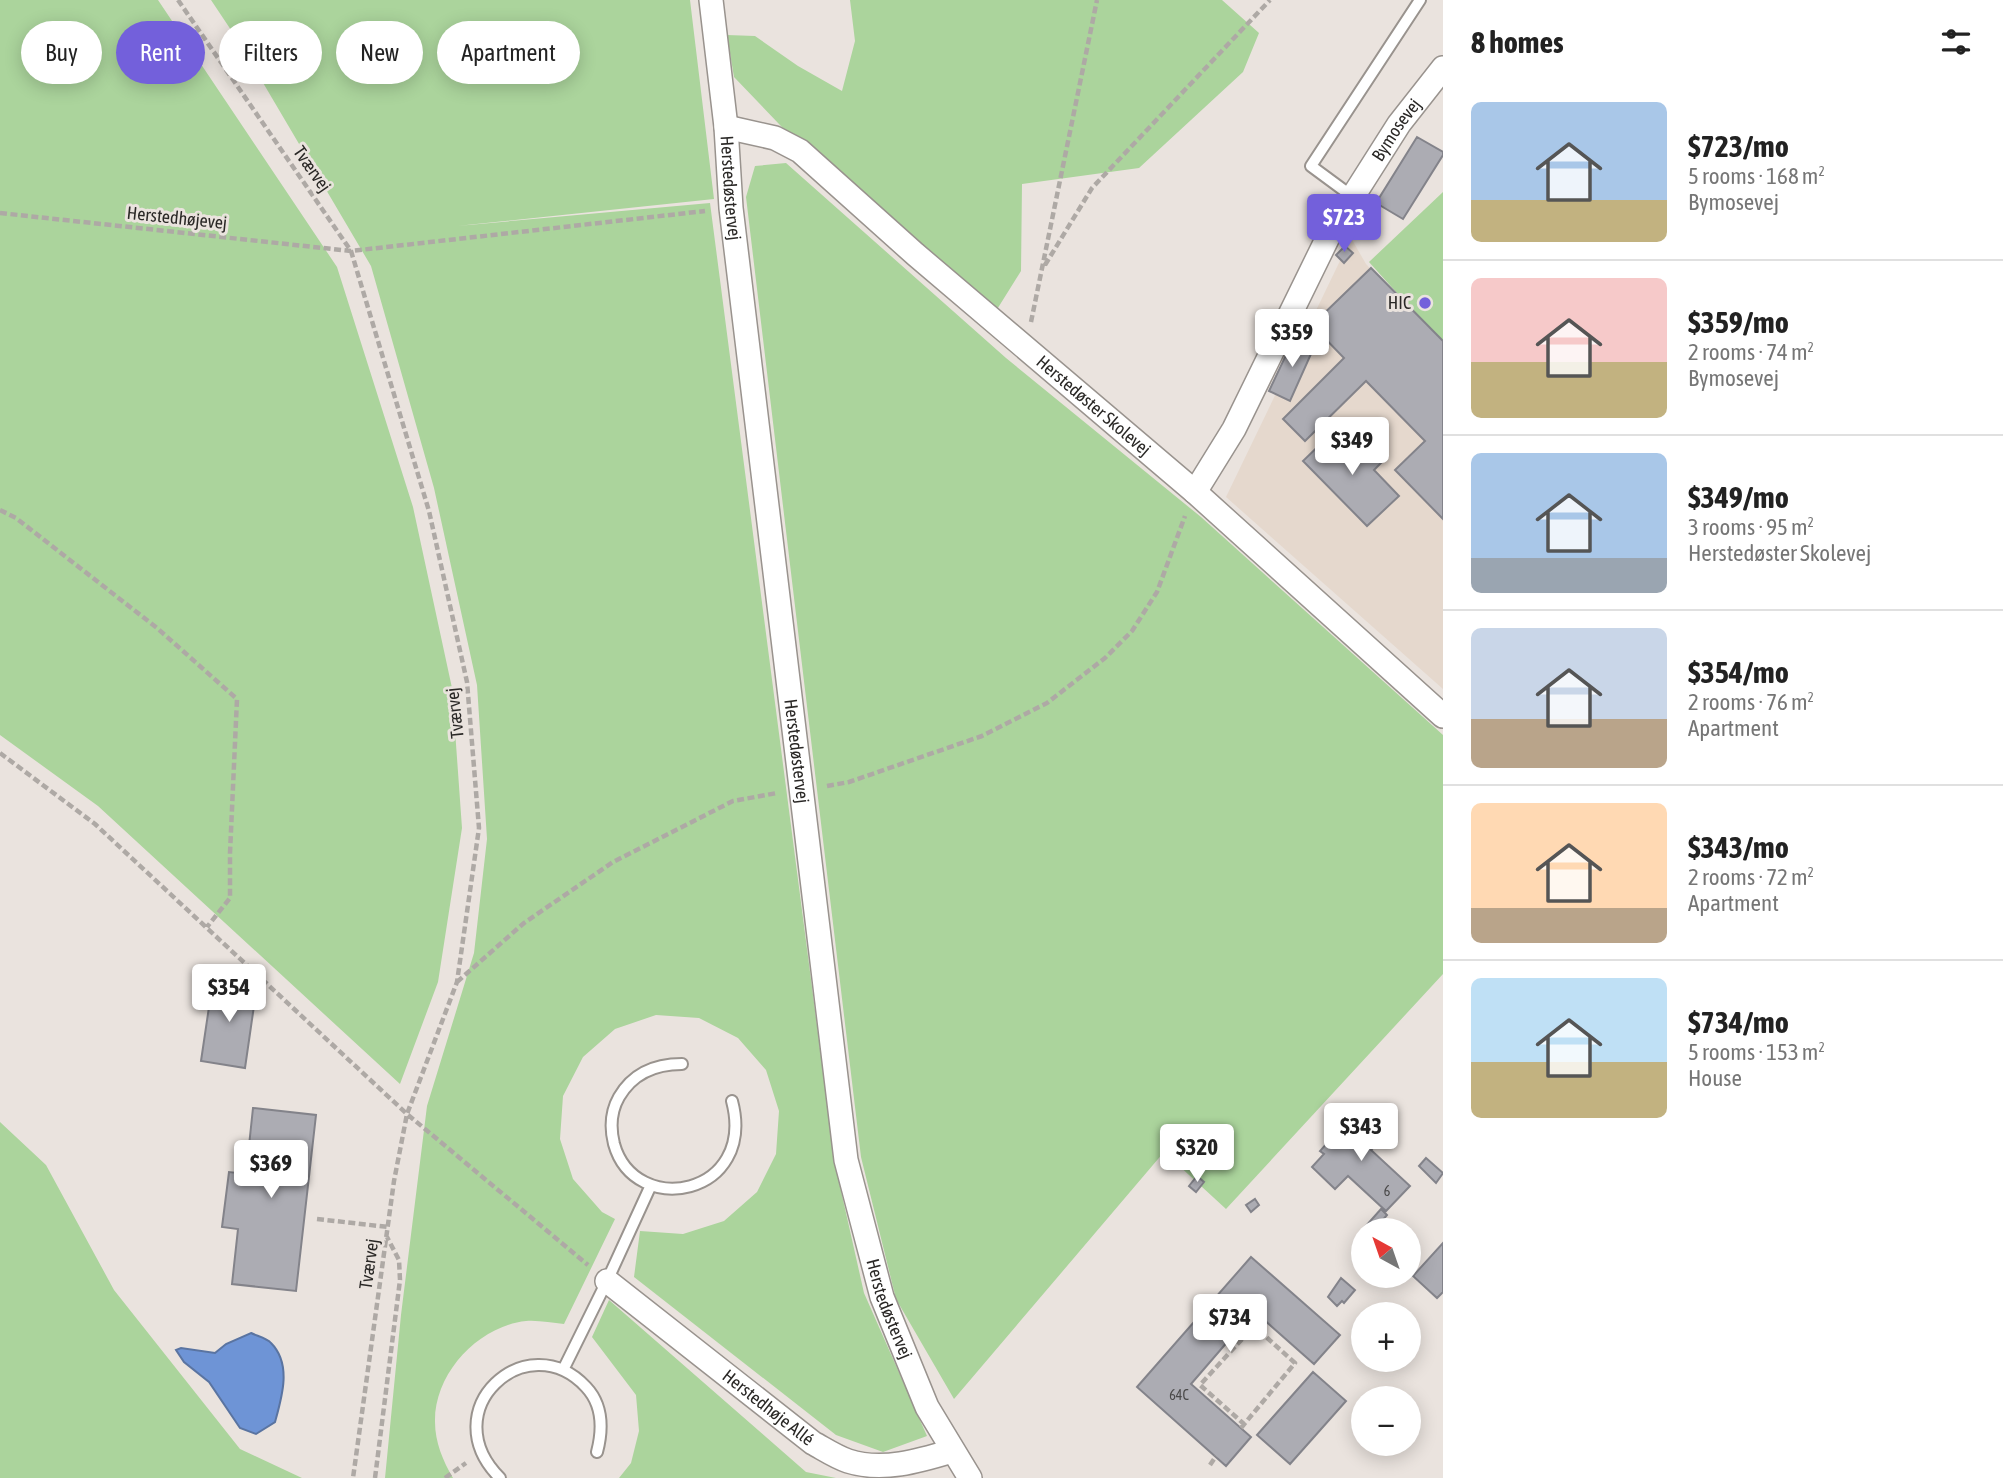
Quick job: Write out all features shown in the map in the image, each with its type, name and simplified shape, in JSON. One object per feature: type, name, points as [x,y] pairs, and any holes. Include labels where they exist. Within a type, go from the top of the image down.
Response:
[{"type":"street","name":"Herstedøstervej","points":[[711,0],[726,127],[731,208],[845,1160],[882,1297],[927,1407],[971,1478]]},
{"type":"street","name":"Bymosevej","points":[[1195,492],[1234,429],[1331,231],[1399,124],[1443,68]]},
{"type":"street","name":"Herstedøster Skolevej","points":[[726,127],[775,138],[800,151],[1026,349],[1195,492],[1443,716]]},
{"type":"street","name":"Herstedhøje Allé","points":[[607,1281],[813,1443],[849,1461],[879,1466],[910,1463],[952,1451]]},
{"type":"lane","points":[[1353,197],[1311,166],[1420,0]]},
{"type":"lane","points":[[682,1064],[649,1068],[630,1083],[616,1102],[612,1119],[616,1151],[636,1177],[650,1185],[666,1189],[683,1188],[699,1184],[719,1170],[732,1150],[737,1134],[732,1101]]},
{"type":"lane","points":[[563,1370],[650,1185]]},
{"type":"lane","points":[[500,1478],[480,1452],[476,1428],[481,1404],[489,1390],[501,1378],[531,1365],[547,1365],[563,1370],[589,1389],[601,1420],[597,1452]]},
{"type":"path","name":"Tværvej","points":[[178,0],[351,251],[429,510],[467,682],[479,828],[457,982],[407,1114],[386,1237],[353,1478]]},
{"type":"path","points":[[1026,349],[1097,0]]},
{"type":"path","points":[[1042,269],[1092,188],[1270,0]]},
{"type":"path","name":"Herstedhøjevej","points":[[0,213],[351,251],[731,208]]},
{"type":"path","points":[[457,982],[524,923],[613,862],[733,801],[849,782],[982,736],[1047,703],[1105,658],[1132,631],[1157,592],[1195,492]]},
{"type":"path","points":[[0,510],[16,518],[157,628],[237,699],[230,898],[207,928]]},
{"type":"path","points":[[0,753],[95,824],[407,1114],[607,1281]]},
{"type":"path","points":[[317,1219],[388,1227]]},
{"type":"path","points":[[375,1478],[400,1280],[399,1260],[386,1237]]},
{"type":"path","points":[[1254,1326],[1295,1363],[1242,1426],[1200,1385],[1254,1326]]},
{"type":"path","points":[[1210,1465],[1216,1457]]},
{"type":"shaded area","points":[[1351,238],[1366,264],[1443,347],[1443,689],[1226,497]]},
{"type":"green space","points":[[0,0],[158,0],[172,21],[116,21],[116,84],[205,84],[205,70],[337,267],[413,507],[452,688],[462,828],[438,982],[400,1084],[98,806],[0,735]]},
{"type":"green space","points":[[211,0],[690,0],[714,199],[457,226],[710,203],[835,1164],[864,1293],[927,1436],[883,1452],[836,1435],[634,1277],[640,1231],[683,1234],[724,1221],[757,1192],[776,1154],[779,1111],[766,1070],[738,1038],[699,1018],[656,1015],[615,1029],[583,1057],[563,1096],[560,1139],[573,1179],[602,1212],[615,1219],[564,1324],[526,1321],[509,1325],[476,1342],[451,1370],[442,1386],[435,1422],[440,1451],[453,1478],[385,1478],[401,1315],[427,1106],[474,953],[487,839],[477,685],[434,488],[371,266],[264,84],[322,84],[322,21],[225,21]]},
{"type":"green space","points":[[850,0],[1222,0],[1259,33],[1243,72],[1139,168],[1022,184],[1021,271],[996,311],[800,146],[734,77],[727,35],[755,36],[798,66],[842,91],[855,41]]},
{"type":"green space","points":[[786,163],[1006,358],[1201,517],[1443,735],[1443,974],[1226,1209],[1164,1152],[954,1399],[896,1299],[861,1157],[746,197],[755,166]]},
{"type":"green space","name":"HIC","points":[[1443,192],[1443,344],[1369,262]]},
{"type":"green space","points":[[0,1122],[46,1165],[114,1290],[240,1449],[302,1478],[0,1478]]},
{"type":"green space","points":[[609,1300],[806,1472],[836,1478],[619,1478],[631,1463],[639,1431],[636,1395],[592,1337]]},
{"type":"water","points":[[251,1333],[264,1338],[277,1351],[284,1381],[275,1422],[256,1434],[240,1428],[209,1382],[184,1362],[176,1350],[181,1348],[215,1353],[226,1344]]},
{"type":"building","points":[[1417,137],[1443,152],[1443,155],[1403,219],[1376,203]]},
{"type":"building","points":[[1345,246],[1353,253],[1344,263],[1336,255]]},
{"type":"building","points":[[1371,268],[1443,341],[1443,519],[1395,470],[1425,441],[1366,381],[1305,441],[1283,419],[1344,358],[1312,325]]},
{"type":"building","points":[[1295,336],[1315,345],[1290,401],[1269,391]]},
{"type":"building","points":[[1334,431],[1357,456],[1367,446],[1382,462],[1374,470],[1399,496],[1367,526],[1303,461]]},
{"type":"building","points":[[213,980],[257,985],[245,1068],[201,1061]]},
{"type":"building","points":[[253,1108],[316,1115],[296,1291],[232,1284],[238,1229],[222,1227],[229,1172],[246,1174]]},
{"type":"building","points":[[1362,1112],[1386,1134],[1371,1150],[1410,1186],[1386,1211],[1348,1176],[1335,1189],[1312,1167],[1324,1154],[1320,1151],[1343,1125],[1347,1129]]},
{"type":"building","points":[[1426,1158],[1443,1173],[1436,1183],[1419,1166]]},
{"type":"building","points":[[1197,1176],[1204,1182],[1196,1192],[1189,1186]]},
{"type":"building","points":[[1255,1199],[1259,1205],[1251,1212],[1246,1205]]},
{"type":"building","points":[[1381,1209],[1387,1215],[1384,1218],[1373,1218]]},
{"type":"building","points":[[1443,1243],[1443,1292],[1437,1298],[1421,1283],[1421,1267]]},
{"type":"building","points":[[1251,1257],[1340,1335],[1314,1364],[1254,1311],[1191,1384],[1251,1437],[1226,1466],[1137,1387]]},
{"type":"building","points":[[1341,1278],[1355,1290],[1344,1303],[1342,1301],[1337,1306],[1328,1297]]},
{"type":"building","points":[[1313,1372],[1346,1401],[1290,1464],[1257,1435]]},
{"type":"place","name":"HIC","points":[[1425,303]]}]
